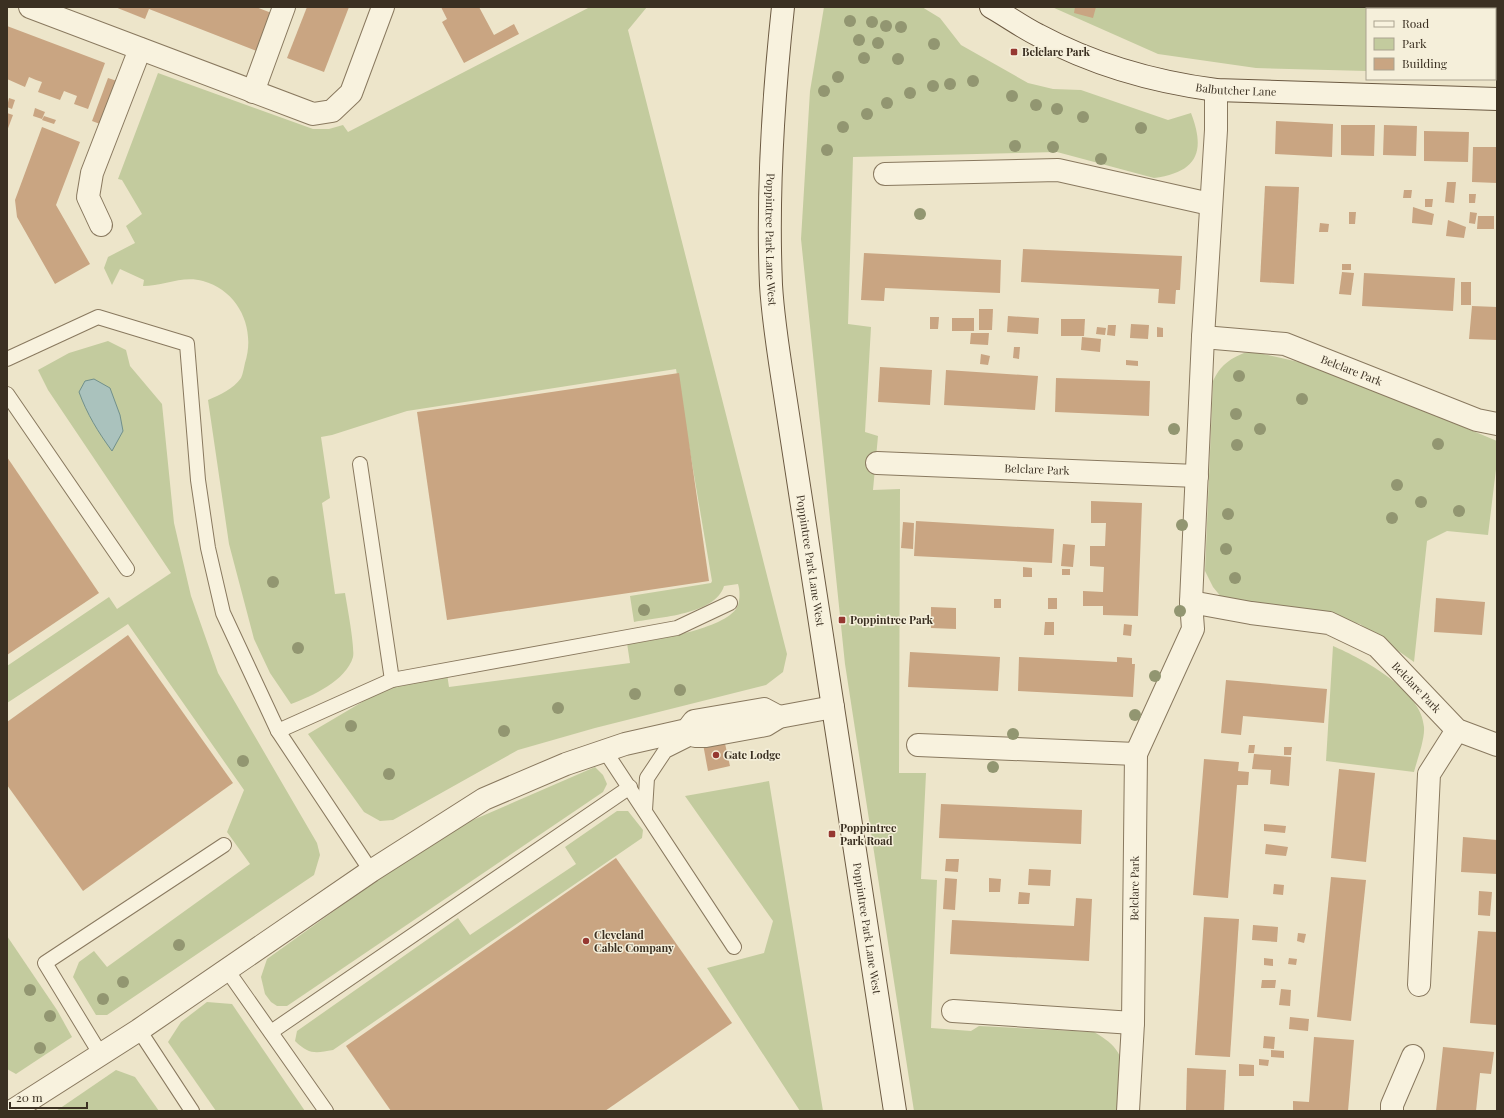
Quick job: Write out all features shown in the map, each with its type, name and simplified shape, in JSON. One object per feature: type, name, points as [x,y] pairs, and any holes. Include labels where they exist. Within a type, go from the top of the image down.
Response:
[{"type":"street","points":[[30,7],[313,114],[332,111],[351,93],[382,7]]},
{"type":"street","points":[[253,92],[284,7]]},
{"type":"street","name":"Poppintree Park Lane West","points":[[783,7],[775,82],[769,191],[771,286],[782,375],[895,1111]]},
{"type":"street","name":"Balbutcher Lane","points":[[991,7],[1039,36],[1096,61],[1186,86],[1216,90],[1497,99]]},
{"type":"street","points":[[101,225],[88,197],[92,173],[140,49]]},
{"type":"street","name":"Belclare Park","points":[[1128,1111],[1133,1023],[1136,754],[1193,629],[1191,602],[1210,204],[1216,130],[1216,90]]},
{"type":"street","points":[[885,174],[1058,170],[1210,204]]},
{"type":"street","name":"Belclare Park","points":[[1203,337],[1285,344],[1477,420],[1497,424]]},
{"type":"street","name":"Belclare Park","points":[[877,463],[1197,476]]},
{"type":"street","name":"Belclare Park","points":[[1191,602],[1251,613],[1329,623],[1376,646],[1457,730],[1497,745]]},
{"type":"street","points":[[12,1111],[139,1030],[371,871],[484,799],[566,764],[625,744],[691,733],[694,720],[764,709],[779,717],[833,706]]},
{"type":"street","points":[[1419,985],[1429,774],[1457,730]]},
{"type":"street","points":[[918,745],[1136,754]]},
{"type":"street","points":[[953,1011],[1133,1023]]},
{"type":"street","points":[[1392,1111],[1392,1105],[1413,1056]]},
{"type":"lane","points":[[7,359],[98,317],[187,344],[191,410],[208,548],[224,613],[278,731],[371,871]]},
{"type":"lane","points":[[9,399],[127,569]]},
{"type":"lane","points":[[360,464],[392,680]]},
{"type":"lane","points":[[278,731],[392,680],[677,628],[730,603]]},
{"type":"lane","points":[[645,810],[647,778],[666,751],[691,733]]},
{"type":"lane","points":[[605,751],[734,947]]},
{"type":"lane","points":[[271,1032],[630,787]]},
{"type":"lane","points":[[101,1055],[45,963],[224,845]]},
{"type":"lane","points":[[227,970],[326,1111]]},
{"type":"lane","points":[[139,1030],[192,1111]]},
{"type":"lane","points":[[7,1102],[12,1111]]},
{"type":"green space","points":[[590,7],[647,7],[628,30],[787,654],[783,672],[766,685],[595,728],[518,750],[393,820],[380,821],[364,812],[308,734],[391,685],[447,674],[449,687],[630,663],[627,643],[660,639],[708,626],[722,620],[732,613],[738,605],[740,594],[738,584],[724,586],[719,596],[710,603],[698,609],[671,616],[634,622],[630,596],[711,583],[712,581],[676,369],[407,411],[332,435],[321,437],[330,498],[322,503],[335,594],[345,593],[352,636],[353,657],[349,666],[336,680],[309,697],[291,704],[270,673],[254,639],[229,544],[208,400],[222,394],[241,378],[248,350],[246,325],[242,313],[235,302],[216,286],[203,281],[188,279],[143,286],[144,280],[120,269],[112,285],[104,268],[108,257],[135,243],[126,226],[142,214],[122,180],[118,179],[158,73],[313,129],[329,129],[343,125],[348,132]]},
{"type":"green space","points":[[824,7],[922,7],[940,18],[961,45],[1028,83],[1053,89],[1081,90],[1168,120],[1191,113],[1195,127],[1198,139],[1197,149],[1194,158],[1189,165],[1180,171],[1154,178],[1057,152],[853,157],[848,324],[871,327],[865,432],[878,436],[873,490],[900,489],[899,773],[926,773],[921,879],[937,880],[931,1028],[971,1031],[979,1026],[1094,1032],[1115,1048],[1123,1065],[1124,1075],[1120,1111],[914,1111],[845,664],[801,239],[810,91]]},
{"type":"green space","points":[[1052,7],[1497,7],[1497,73],[1496,8],[1366,8],[1366,71],[1256,68],[1158,54]]},
{"type":"green space","points":[[108,341],[126,350],[130,366],[162,404],[174,523],[191,596],[218,673],[317,843],[320,855],[314,875],[107,1015],[96,1015],[73,977],[79,962],[94,951],[107,967],[250,864],[227,832],[244,790],[128,624],[7,703],[7,666],[109,597],[117,609],[171,573],[48,390],[38,370],[69,353]]},
{"type":"green space","points":[[1244,353],[1259,353],[1317,366],[1497,441],[1497,461],[1488,535],[1447,531],[1427,541],[1414,662],[1360,624],[1222,598],[1213,587],[1205,571],[1213,381],[1219,371],[1226,364]]},
{"type":"green space","points":[[1333,646],[1360,659],[1389,678],[1413,701],[1421,713],[1424,732],[1414,772],[1326,761]]},
{"type":"green space","points":[[595,767],[603,775],[607,784],[603,792],[287,1006],[277,1006],[271,1002],[265,994],[261,977],[267,959],[380,878],[466,823]]},
{"type":"green space","points":[[769,781],[823,1111],[800,1111],[707,968],[764,953],[773,921],[685,796]]},
{"type":"green space","points":[[617,811],[628,811],[643,830],[642,838],[333,1050],[313,1052],[304,1049],[295,1041],[297,1031],[458,918],[470,935],[576,864],[565,847]]},
{"type":"green space","points":[[7,936],[57,1010],[72,1037],[16,1074],[7,1069]]},
{"type":"green space","points":[[207,1002],[232,1004],[305,1111],[216,1111],[168,1042],[181,1022]]},
{"type":"green space","points":[[116,1070],[135,1077],[159,1111],[56,1111]]},
{"type":"water","points":[[94,379],[110,388],[120,415],[123,431],[112,451],[93,423],[79,392],[85,381]]},
{"type":"building","points":[[115,7],[256,7],[274,14],[259,52],[149,9],[145,19]]},
{"type":"building","points":[[307,7],[349,7],[324,72],[287,58]]},
{"type":"building","points":[[441,7],[479,7],[494,35],[514,24],[519,34],[464,63],[442,22],[447,19]]},
{"type":"building","points":[[1075,7],[1096,7],[1093,18],[1074,13]]},
{"type":"building","points":[[7,26],[105,63],[88,109],[74,104],[77,96],[64,91],[60,100],[38,92],[42,82],[29,77],[25,87],[7,79]]},
{"type":"building","points":[[108,78],[117,81],[100,124],[92,121]]},
{"type":"building","points":[[9,98],[15,100],[12,109],[7,107]]},
{"type":"building","points":[[35,108],[45,112],[42,119],[33,116]]},
{"type":"building","points":[[7,113],[13,115],[7,131]]},
{"type":"building","points":[[44,116],[56,120],[54,124],[42,120]]},
{"type":"building","points":[[1276,121],[1333,124],[1332,157],[1275,154]]},
{"type":"building","points":[[1341,125],[1375,125],[1374,156],[1341,155]]},
{"type":"building","points":[[1384,125],[1417,126],[1416,156],[1383,155]]},
{"type":"building","points":[[42,127],[80,142],[56,205],[90,264],[55,284],[17,217],[15,200]]},
{"type":"building","points":[[1424,131],[1469,132],[1468,162],[1424,161]]},
{"type":"building","points":[[1473,147],[1497,147],[1497,183],[1472,182]]},
{"type":"building","points":[[1447,182],[1456,182],[1454,203],[1445,202]]},
{"type":"building","points":[[1265,186],[1299,187],[1294,284],[1260,282]]},
{"type":"building","points":[[1404,190],[1412,190],[1411,198],[1403,198]]},
{"type":"building","points":[[1469,194],[1476,194],[1475,203],[1469,203]]},
{"type":"building","points":[[1425,199],[1433,199],[1432,207],[1425,207]]},
{"type":"building","points":[[1413,207],[1434,214],[1432,225],[1412,223]]},
{"type":"building","points":[[1349,212],[1356,212],[1355,224],[1349,224]]},
{"type":"building","points":[[1470,212],[1477,213],[1475,224],[1469,223]]},
{"type":"building","points":[[1478,216],[1494,216],[1494,229],[1477,229]]},
{"type":"building","points":[[1448,220],[1466,227],[1464,238],[1446,236]]},
{"type":"building","points":[[1320,223],[1329,224],[1328,232],[1319,232]]},
{"type":"building","points":[[1023,249],[1182,256],[1180,290],[1176,290],[1175,304],[1158,303],[1159,289],[1021,282]]},
{"type":"building","points":[[864,253],[1001,260],[1000,293],[885,288],[884,301],[861,300]]},
{"type":"building","points":[[1342,264],[1351,264],[1351,270],[1342,270]]},
{"type":"building","points":[[1342,272],[1354,273],[1351,295],[1339,294]]},
{"type":"building","points":[[1364,273],[1455,278],[1453,311],[1362,306]]},
{"type":"building","points":[[1461,282],[1471,282],[1471,305],[1461,305]]},
{"type":"building","points":[[1472,306],[1497,307],[1497,340],[1469,339]]},
{"type":"building","points":[[979,309],[993,309],[992,330],[979,330]]},
{"type":"building","points":[[1008,316],[1039,318],[1038,334],[1007,332]]},
{"type":"building","points":[[930,317],[939,317],[938,329],[930,329]]},
{"type":"building","points":[[952,318],[974,318],[974,331],[952,331]]},
{"type":"building","points":[[1061,319],[1085,319],[1084,336],[1061,336]]},
{"type":"building","points":[[1131,324],[1149,325],[1148,339],[1130,338]]},
{"type":"building","points":[[1108,325],[1116,325],[1115,336],[1107,335]]},
{"type":"building","points":[[1097,327],[1106,328],[1105,335],[1096,334]]},
{"type":"building","points":[[1157,327],[1163,328],[1163,337],[1157,337]]},
{"type":"building","points":[[971,333],[989,333],[988,345],[970,344]]},
{"type":"building","points":[[1082,337],[1101,339],[1100,352],[1081,350]]},
{"type":"building","points":[[1014,347],[1020,347],[1019,359],[1013,358]]},
{"type":"building","points":[[981,354],[990,356],[988,365],[980,364]]},
{"type":"building","points":[[1126,360],[1138,361],[1138,366],[1126,365]]},
{"type":"building","points":[[880,367],[932,370],[930,405],[878,402]]},
{"type":"building","points":[[946,370],[1038,376],[1035,410],[944,405]]},
{"type":"building","points":[[679,373],[709,581],[447,620],[417,412]]},
{"type":"building","points":[[1056,378],[1150,381],[1149,416],[1055,412]]},
{"type":"building","points":[[7,457],[99,593],[7,655]]},
{"type":"building","points":[[1091,501],[1142,503],[1138,616],[1103,615],[1103,606],[1083,606],[1083,591],[1103,592],[1104,567],[1090,566],[1090,546],[1105,546],[1106,523],[1091,523]]},
{"type":"building","points":[[916,521],[1054,529],[1052,563],[914,556]]},
{"type":"building","points":[[903,522],[914,523],[913,549],[901,548]]},
{"type":"building","points":[[1063,544],[1075,545],[1073,567],[1061,566]]},
{"type":"building","points":[[1023,567],[1032,568],[1032,577],[1023,577]]},
{"type":"building","points":[[1062,569],[1070,569],[1070,575],[1062,575]]},
{"type":"building","points":[[1048,598],[1057,598],[1057,609],[1048,609]]},
{"type":"building","points":[[1436,598],[1485,602],[1482,635],[1434,632]]},
{"type":"building","points":[[994,599],[1001,599],[1001,608],[994,608]]},
{"type":"building","points":[[931,607],[956,608],[956,629],[931,628]]},
{"type":"building","points":[[1045,622],[1054,622],[1054,635],[1044,635]]},
{"type":"building","points":[[1124,624],[1132,625],[1131,636],[1123,635]]},
{"type":"building","points":[[128,635],[233,783],[83,891],[7,785],[7,722]]},
{"type":"building","points":[[910,652],[1000,657],[998,691],[908,687]]},
{"type":"building","points":[[1019,657],[1117,662],[1117,657],[1132,658],[1132,664],[1135,664],[1133,697],[1018,691]]},
{"type":"building","points":[[1226,680],[1327,689],[1324,723],[1243,716],[1241,735],[1221,733]]},
{"type":"building","name":"Gate Lodge","points":[[724,739],[730,766],[708,771],[703,744]]},
{"type":"building","points":[[1249,745],[1255,745],[1254,753],[1248,753]]},
{"type":"building","points":[[1284,747],[1292,747],[1291,755],[1284,755]]},
{"type":"building","points":[[1254,754],[1291,757],[1289,786],[1270,784],[1271,770],[1252,769]]},
{"type":"building","points":[[1204,759],[1239,762],[1238,771],[1249,772],[1248,785],[1237,785],[1228,898],[1193,895]]},
{"type":"building","points":[[1339,769],[1375,773],[1366,862],[1331,858]]},
{"type":"building","points":[[941,804],[1082,810],[1081,844],[939,838]]},
{"type":"building","points":[[1264,824],[1286,826],[1285,833],[1264,831]]},
{"type":"building","points":[[1463,837],[1497,840],[1497,874],[1461,872]]},
{"type":"building","points":[[1266,844],[1288,847],[1286,856],[1265,854]]},
{"type":"building","name":"Cleveland Cable Company","points":[[616,858],[732,1023],[605,1111],[391,1111],[346,1046]]},
{"type":"building","points":[[946,859],[959,859],[958,872],[945,871]]},
{"type":"building","points":[[1029,869],[1051,870],[1050,886],[1028,885]]},
{"type":"building","points":[[1331,877],[1366,880],[1351,1021],[1317,1017]]},
{"type":"building","points":[[945,878],[957,879],[955,910],[943,909]]},
{"type":"building","points":[[989,878],[1001,879],[1000,892],[989,892]]},
{"type":"building","points":[[1274,884],[1284,885],[1283,895],[1273,894]]},
{"type":"building","points":[[1479,891],[1492,892],[1490,916],[1478,915]]},
{"type":"building","points":[[1019,892],[1030,893],[1029,904],[1018,904]]},
{"type":"building","points":[[1076,898],[1092,899],[1089,961],[950,954],[952,920],[1074,926]]},
{"type":"building","points":[[1204,917],[1239,919],[1230,1057],[1195,1055]]},
{"type":"building","points":[[1253,925],[1278,927],[1277,942],[1252,940]]},
{"type":"building","points":[[1478,931],[1497,932],[1497,1025],[1470,1023]]},
{"type":"building","points":[[1298,933],[1306,934],[1304,943],[1297,941]]},
{"type":"building","points":[[1264,958],[1273,959],[1273,966],[1264,965]]},
{"type":"building","points":[[1289,958],[1297,959],[1296,965],[1288,964]]},
{"type":"building","points":[[1262,980],[1276,980],[1275,988],[1261,988]]},
{"type":"building","points":[[1281,989],[1291,990],[1290,1006],[1279,1005]]},
{"type":"building","points":[[1290,1017],[1309,1019],[1308,1031],[1289,1029]]},
{"type":"building","points":[[1264,1036],[1275,1037],[1274,1049],[1263,1048]]},
{"type":"building","points":[[1314,1037],[1354,1040],[1348,1111],[1293,1111],[1293,1101],[1309,1102]]},
{"type":"building","points":[[1443,1047],[1494,1052],[1491,1074],[1480,1073],[1476,1111],[1436,1111]]},
{"type":"building","points":[[1271,1050],[1284,1051],[1284,1058],[1271,1057]]},
{"type":"building","points":[[1259,1059],[1269,1060],[1268,1066],[1259,1065]]},
{"type":"building","points":[[1239,1064],[1254,1065],[1254,1076],[1239,1076]]},
{"type":"building","points":[[1187,1068],[1226,1070],[1224,1111],[1186,1111]]},
{"type":"place","name":"Belclare Park","points":[[1014,52]]},
{"type":"place","name":"Poppintree Park","points":[[842,620]]},
{"type":"place","name":"Gate Lodge","points":[[716,755]]},
{"type":"place","name":"Poppintree Park Road","points":[[832,834]]},
{"type":"place","name":"Cleveland Cable Company","points":[[586,941]]}]
